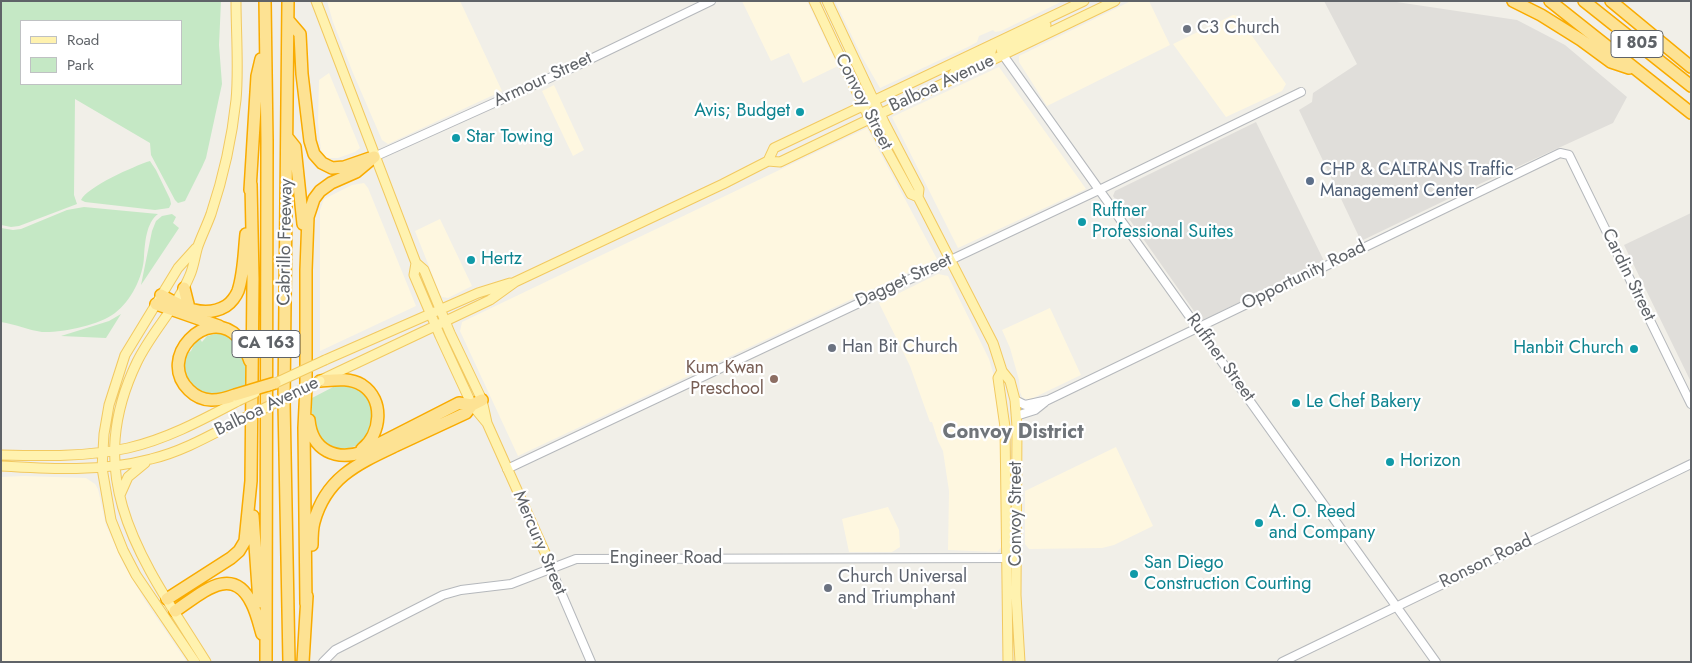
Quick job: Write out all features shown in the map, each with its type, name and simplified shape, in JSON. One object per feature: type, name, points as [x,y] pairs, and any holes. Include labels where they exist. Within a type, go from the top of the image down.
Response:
[{"type":"highway","name":"Cabrillo Freeway","points":[[265,1],[268,141],[266,662]]},
{"type":"highway","name":"Cabrillo Freeway","points":[[288,1],[284,402],[289,662]]},
{"type":"highway","points":[[1513,1],[1541,15],[1581,40],[1611,62],[1635,70]]},
{"type":"highway","name":"I 805","points":[[1550,1],[1691,113]]},
{"type":"highway","name":"I 805","points":[[1584,1],[1691,86]]},
{"type":"highway","points":[[1611,1],[1691,67]]},
{"type":"highway","points":[[1617,1],[1648,32]]},
{"type":"highway","points":[[288,20],[300,34],[302,74],[310,141],[314,154],[322,163],[332,168],[344,167],[374,157]]},
{"type":"highway","points":[[172,306],[203,312],[217,311],[229,304],[238,292],[243,270],[251,184],[257,76],[265,41]]},
{"type":"highway","points":[[287,137],[295,147],[306,270]]},
{"type":"highway","points":[[306,604],[304,428],[307,223],[316,195],[324,187],[356,172],[374,157]]},
{"type":"highway","points":[[251,184],[253,278],[251,482],[260,628]]},
{"type":"highway","points":[[184,288],[189,308]]},
{"type":"highway","points":[[158,300],[223,328],[239,338],[252,367]]},
{"type":"highway","points":[[223,328],[201,331],[189,339],[181,353],[179,371],[185,386],[199,398],[213,401],[236,398],[274,384]]},
{"type":"highway","points":[[320,381],[347,380],[362,385],[370,393],[378,407],[378,421],[374,436],[368,444],[352,455]]},
{"type":"highway","points":[[306,386],[310,428],[315,439],[329,452],[338,455],[352,455],[363,452],[459,403],[477,402]]},
{"type":"highway","points":[[303,662],[306,604],[314,523],[323,498],[335,482],[349,469],[466,413],[477,402]]},
{"type":"highway","points":[[167,599],[239,551],[245,541],[251,482]]},
{"type":"highway","points":[[174,611],[213,586],[220,583],[230,583],[239,587],[247,595],[255,610],[267,648]]},
{"type":"main road","points":[[206,662],[134,541],[125,519],[120,498],[115,466],[115,450],[121,406],[132,374],[147,344],[184,288],[191,274],[227,156],[236,99],[236,1]]},
{"type":"main road","name":"Mercury Street","points":[[316,1],[416,263],[424,270],[477,402],[551,569]]},
{"type":"main road","name":"Convoy Street","points":[[814,1],[863,105],[910,194],[918,197]]},
{"type":"main road","name":"Convoy Street","points":[[827,1],[880,114],[919,189],[918,197],[993,342],[1000,374],[1005,427],[1008,662]]},
{"type":"main road","name":"Balboa Avenue","points":[[274,384],[486,290],[515,282],[768,161],[780,162],[1115,1]]},
{"type":"main road","points":[[1003,55],[1002,49],[1006,45],[1061,18],[1080,3]]},
{"type":"main road","name":"Balboa Avenue","points":[[768,161],[774,148],[1080,3]]},
{"type":"main road","points":[[949,81],[956,70],[991,52],[993,44]]},
{"type":"main road","points":[[194,662],[129,563],[123,550],[111,520],[102,468],[102,452],[109,405],[120,368],[129,347],[178,268],[198,246]]},
{"type":"main road","name":"Mercury Street","points":[[416,263],[414,275],[430,314],[477,402]]},
{"type":"main road","name":"Balboa Avenue","points":[[1,466],[50,469],[102,468],[152,459],[198,441],[436,327],[490,300],[515,282]]},
{"type":"main road","points":[[1000,374],[1004,380],[1009,412],[1012,416],[1016,416]]},
{"type":"main road","name":"Convoy Street","points":[[1000,374],[1010,381],[1015,400],[1018,456],[1016,596],[1020,662]]},
{"type":"main road","name":"Balboa Avenue","points":[[1,454],[63,455],[102,452],[141,444],[177,432],[236,398]]},
{"type":"main road","points":[[1,461],[28,455]]},
{"type":"main road","points":[[120,498],[128,477],[132,472],[152,459]]},
{"type":"main road","points":[[161,612],[167,599]]},
{"type":"main road","points":[[161,612],[174,611]]},
{"type":"main road","points":[[1008,638],[1013,644],[1012,662]]},
{"type":"street","name":"Armour Street","points":[[374,157],[582,63],[711,1]]},
{"type":"street","name":"Ruffner Street","points":[[1003,55],[1436,662]]},
{"type":"street","name":"Dagget Street","points":[[507,469],[1099,190],[1301,92]]},
{"type":"street","name":"Opportunity Road","points":[[1048,400],[1560,153]]},
{"type":"street","name":"Cardin Street","points":[[1560,153],[1569,156],[1691,404]]},
{"type":"street","points":[[1015,400],[1025,405],[1048,400]]},
{"type":"street","points":[[1016,416],[1035,410],[1048,400]]},
{"type":"street","name":"Ronson Road","points":[[1282,662],[1691,464]]},
{"type":"street","name":"Engineer Road","points":[[323,662],[334,650],[444,595],[461,590],[511,584],[576,559],[1017,558]]},
{"type":"street","name":"Mercury Street","points":[[551,569],[591,662]]},
{"type":"shaded area","points":[[327,1],[460,1],[502,91],[388,144],[382,140],[353,73]]},
{"type":"shaded area","points":[[742,1],[807,1],[838,66],[803,83],[789,53],[771,61]]},
{"type":"shaded area","points":[[835,1],[1063,1],[1001,31],[995,32],[993,30],[979,36],[977,42],[970,46],[880,88],[862,57]]},
{"type":"shaded area","points":[[1131,1],[1149,1],[1170,45],[1047,106],[1019,62],[1019,56]]},
{"type":"shaded area","points":[[1324,1],[1390,1],[1517,20],[1565,45],[1627,97],[1613,123],[1361,241],[1299,110],[1312,102],[1313,93],[1357,64]]},
{"type":"shaded area","points":[[1233,15],[1238,16],[1286,84],[1282,91],[1226,117],[1173,44]]},
{"type":"shaded area","points":[[999,67],[1086,189],[958,248],[892,117]]},
{"type":"shaded area","points":[[329,73],[360,148],[355,152],[338,158],[326,158],[321,151],[318,122],[319,80]]},
{"type":"shaded area","points":[[554,85],[584,150],[573,156],[542,91]]},
{"type":"shaded area","points":[[1256,122],[1324,261],[1201,321],[1113,196],[1115,191]]},
{"type":"shaded area","points":[[867,128],[937,259],[518,456],[460,331],[462,322]]},
{"type":"shaded area","points":[[364,183],[368,188],[416,306],[320,351],[320,210],[324,199],[352,185]]},
{"type":"shaded area","points":[[1691,213],[1691,382],[1624,245]]},
{"type":"shaded area","points":[[440,219],[472,286],[448,298],[442,297],[440,294],[415,231]]},
{"type":"shaded area","points":[[938,274],[948,276],[989,359],[994,376],[1003,428],[1003,545],[997,552],[948,550],[949,491],[943,451],[932,422],[930,422],[910,366],[879,303]]},
{"type":"shaded area","points":[[1050,308],[1081,375],[1029,400],[1022,397],[1020,392],[1019,380],[1010,348],[1002,330]]},
{"type":"shaded area","points":[[1116,447],[1153,526],[1114,545],[1102,548],[1029,549],[1025,544],[1025,491]]},
{"type":"shaded area","points":[[1,477],[86,478],[95,484],[98,489],[106,525],[123,563],[146,602],[187,662],[1,662]]},
{"type":"shaded area","points":[[888,507],[899,530],[900,547],[892,552],[849,552],[842,519]]},
{"type":"green space","points":[[1,1],[221,1],[219,45],[222,84],[206,158],[185,201],[178,203],[175,200],[151,155],[150,143],[75,99],[74,195],[77,204],[19,226],[1,225]]},
{"type":"green space","points":[[150,161],[170,199],[171,204],[169,208],[155,210],[81,200],[101,183]]},
{"type":"green space","points":[[84,207],[158,214],[151,223],[147,234],[139,280],[126,302],[115,313],[100,321],[69,330],[42,332],[1,322],[1,228],[21,229],[67,210]]},
{"type":"green space","points":[[172,214],[176,217],[173,223],[179,228],[141,285],[152,231],[156,221],[162,216]]},
{"type":"green space","points":[[121,314],[106,338],[61,336],[109,321]]},
{"type":"green space","points":[[223,334],[232,338],[246,359],[248,384],[226,395],[205,396],[193,388],[187,378],[185,360],[186,354],[191,351],[196,340],[200,339],[202,342],[207,336]]},
{"type":"green space","points":[[345,385],[357,388],[365,394],[376,413],[366,439],[356,446],[345,449],[330,447],[319,438],[312,423],[312,398],[335,386]]},
{"type":"place","name":"C3 Church","points":[[1187,29]]},
{"type":"place","name":"Avis; Budget","points":[[800,112]]},
{"type":"place","name":"Star Towing","points":[[456,138]]},
{"type":"place","name":"CHP & CALTRANS Traffic Management Center","points":[[1310,181]]},
{"type":"place","name":"Ruffner Professional Suites","points":[[1082,222]]},
{"type":"place","name":"Hertz","points":[[471,260]]},
{"type":"place","name":"Han Bit Church","points":[[832,348]]},
{"type":"place","name":"Hanbit Church","points":[[1634,349]]},
{"type":"place","name":"Kum Kwan Preschool","points":[[774,379]]},
{"type":"place","name":"Le Chef Bakery","points":[[1296,403]]},
{"type":"place","name":"Horizon","points":[[1390,462]]},
{"type":"place","name":"A. O. Reed and Company","points":[[1259,523]]},
{"type":"place","name":"San Diego Construction Courting","points":[[1134,574]]},
{"type":"place","name":"Church Universal and Triumphant","points":[[828,588]]},
{"type":"district","name":"Convoy District","points":[[1013,433]]}]
